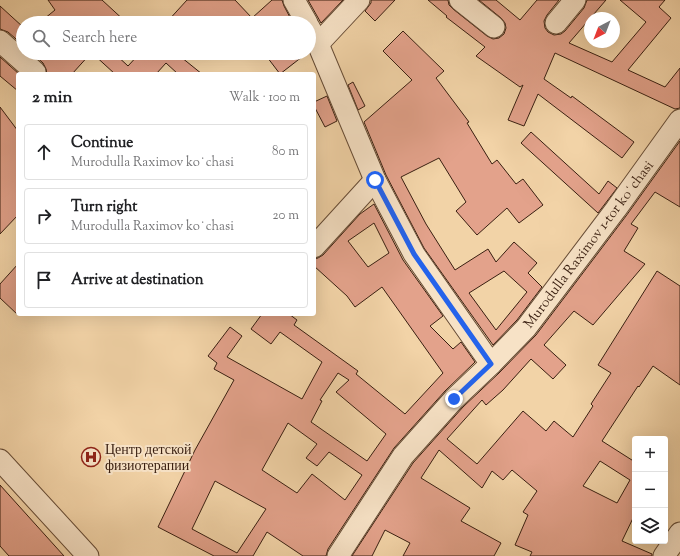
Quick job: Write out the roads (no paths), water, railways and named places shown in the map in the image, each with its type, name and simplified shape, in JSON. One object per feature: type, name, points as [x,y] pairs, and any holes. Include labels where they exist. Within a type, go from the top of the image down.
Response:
[{"type":"street","points":[[294,0],[303,16]]},
{"type":"street","points":[[316,34],[359,0]]},
{"type":"street","points":[[460,0],[494,27]]},
{"type":"street","points":[[556,22],[575,0]]},
{"type":"street","points":[[0,41],[16,55]]},
{"type":"street","points":[[316,41],[375,180],[414,254],[491,364]]},
{"type":"street","points":[[21,60],[35,72]]},
{"type":"street","name":"Murodulla Raximov 1-tor koʻchasi","points":[[338,556],[403,456],[454,399],[526,328],[616,209],[680,120]]},
{"type":"street","points":[[316,245],[375,180]]},
{"type":"street","points":[[0,460],[88,556]]},
{"type":"street","points":[[664,556],[680,533]]},
{"type":"place","name":"Центр детской физиотерапии","points":[[91,457]]}]
